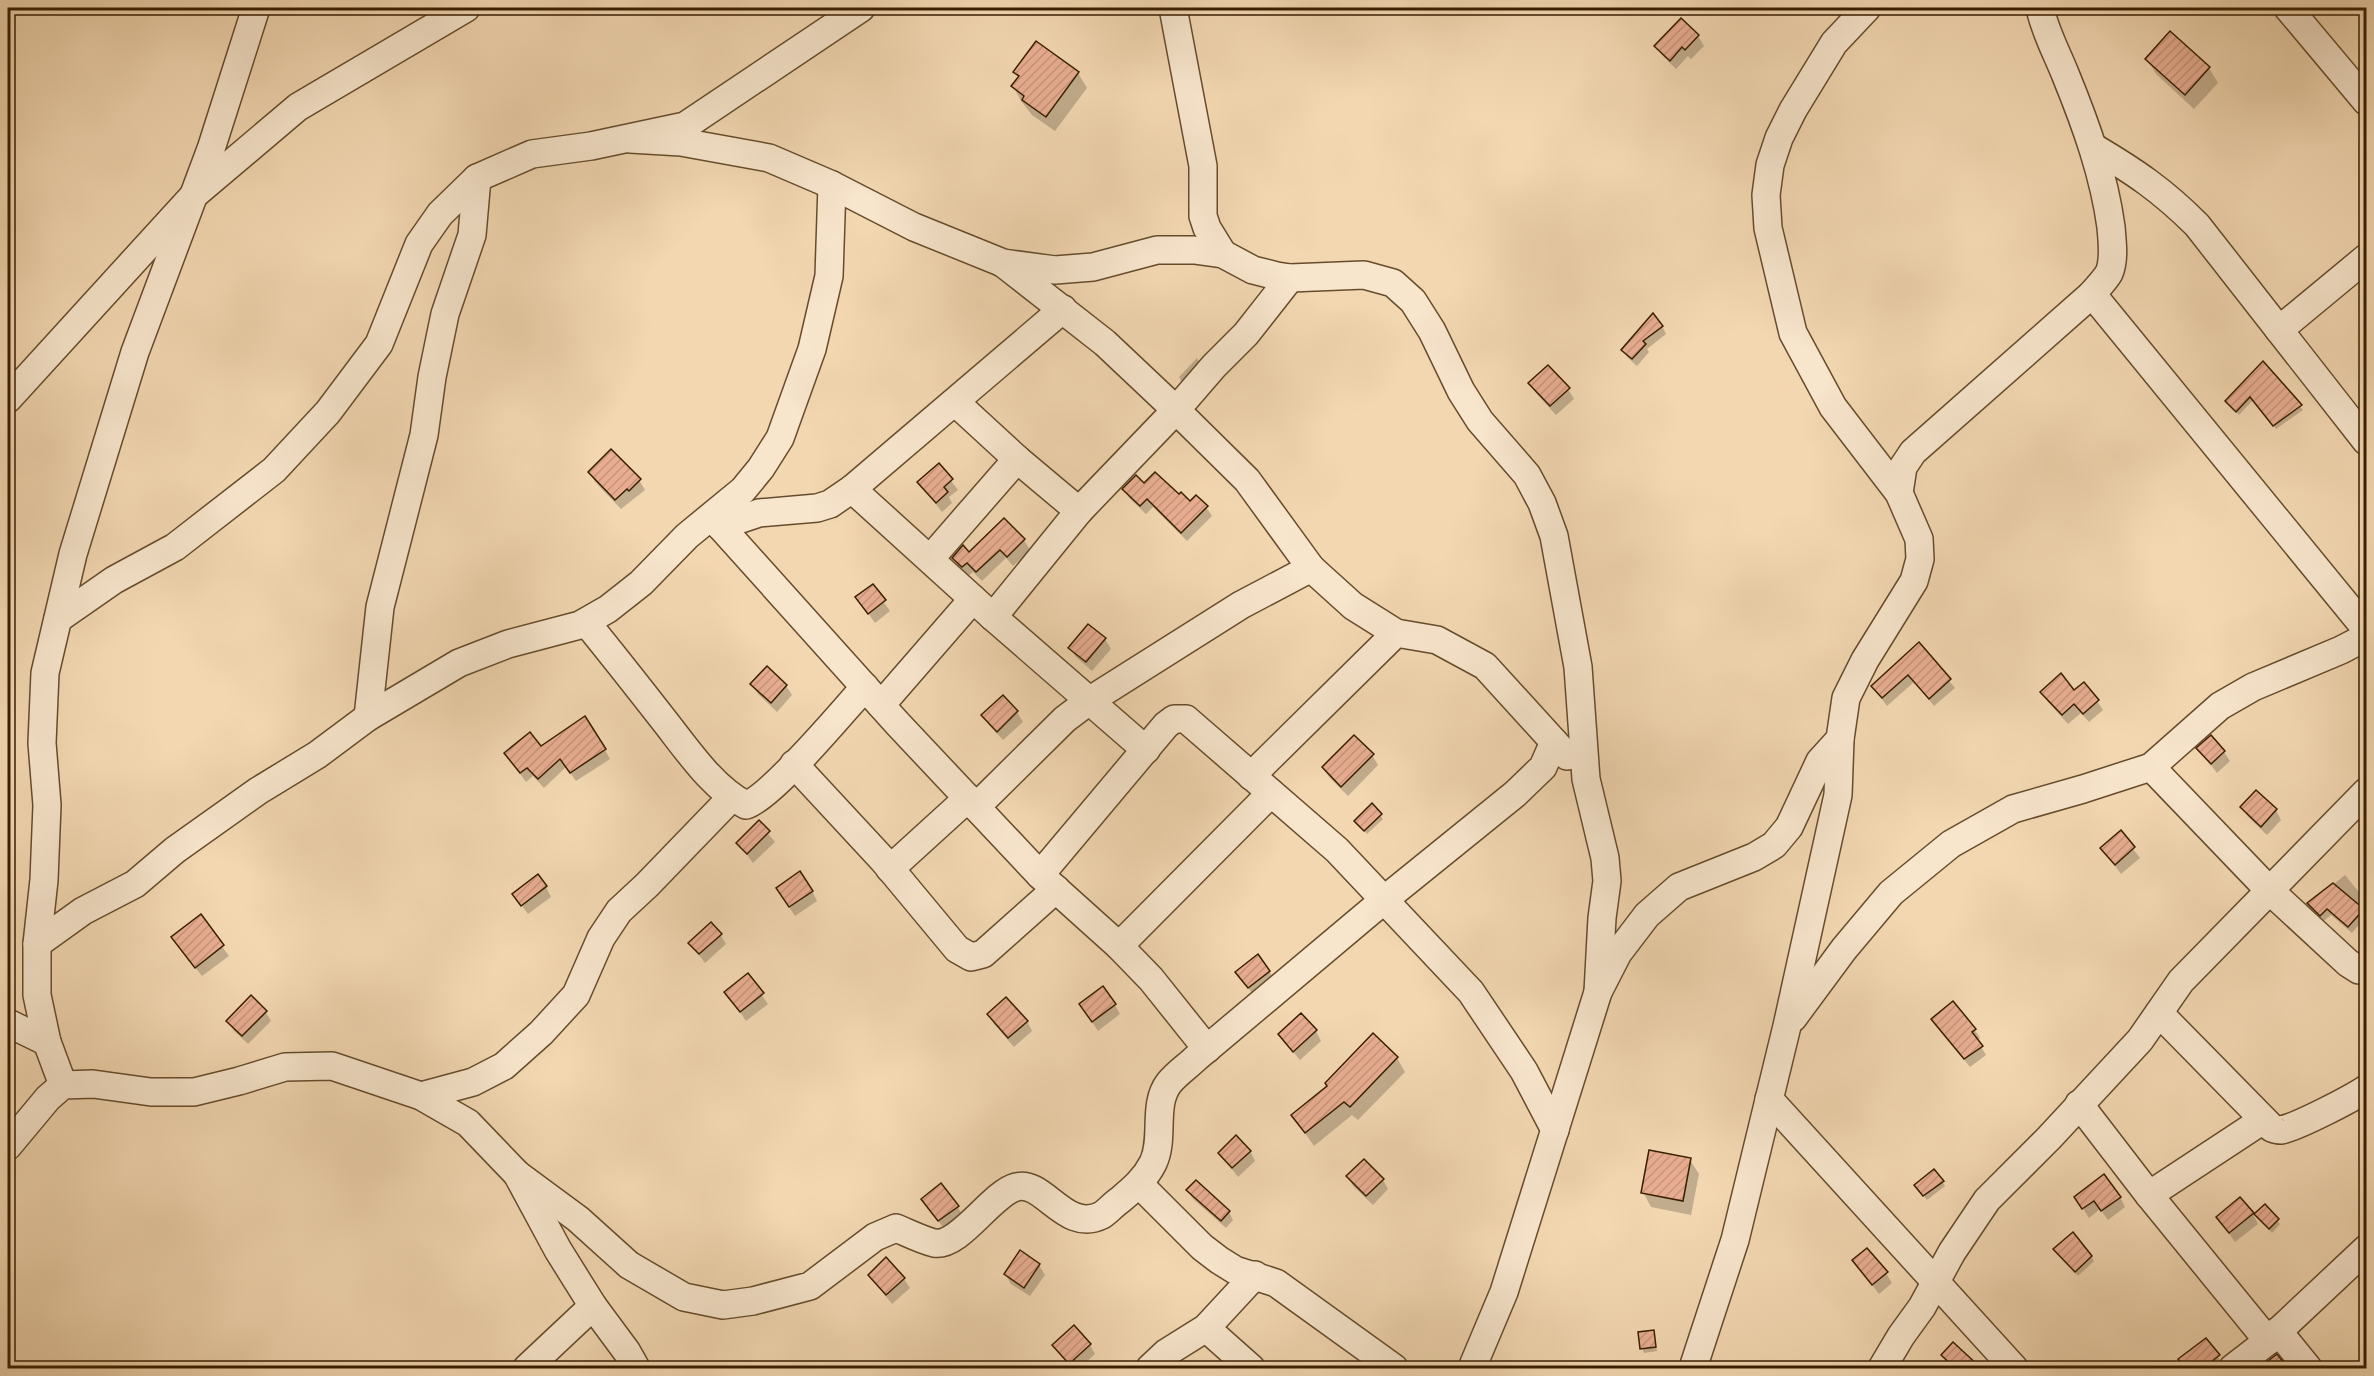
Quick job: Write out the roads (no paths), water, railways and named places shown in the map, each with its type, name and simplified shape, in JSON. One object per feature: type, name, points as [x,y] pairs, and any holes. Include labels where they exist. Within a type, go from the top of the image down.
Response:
[{"type":"street","points":[[63,1085],[47,1042],[37,995],[37,944],[44,880],[47,805],[42,743],[45,673],[73,554],[135,352],[211,149],[256,8]]},
{"type":"street","points":[[8,399],[194,195],[298,107],[466,8]]},
{"type":"street","points":[[58,619],[114,580],[175,547],[274,470],[328,411],[379,344],[419,244],[440,214],[477,178],[532,154],[630,139],[686,126],[861,8]]},
{"type":"street","points":[[1173,8],[1203,166],[1203,216],[1207,228],[1223,254]]},
{"type":"street","points":[[1834,43],[1845,8]]},
{"type":"street","points":[[1693,1368],[1735,1240],[1787,1026],[1838,795],[1840,738],[1846,698],[1865,660],[1914,581],[1920,559],[1919,539],[1899,493],[1833,407],[1793,333],[1768,228],[1766,195],[1770,165],[1779,138],[1793,110],[1834,43],[1867,8]]},
{"type":"street","points":[[1899,493],[1903,466],[1913,452],[2092,294],[2108,274],[2112,239],[2108,210],[2093,147],[2067,77],[2043,23],[2040,8]]},
{"type":"street","points":[[2288,8],[2367,101]]},
{"type":"street","points":[[630,139],[681,142],[769,158],[832,185],[914,227],[1003,263],[1055,270],[1093,267],[1156,250],[1194,250],[1223,254],[1253,270],[1290,278],[1364,275],[1393,284],[1413,301],[1432,331],[1461,392],[1480,421],[1527,475],[1542,503],[1554,536],[1578,667],[1586,780],[1605,858],[1607,881],[1602,918],[1598,992]]},
{"type":"street","points":[[2093,147],[2143,177],[2197,225],[2367,441]]},
{"type":"street","points":[[369,717],[380,607],[424,435],[432,377],[445,314],[472,235],[477,178]]},
{"type":"street","points":[[716,521],[761,468],[780,438],[812,349],[829,276],[832,185]]},
{"type":"street","points":[[2278,330],[2367,258]]},
{"type":"street","points":[[1003,263],[1105,343],[1176,410],[1247,480],[1311,568],[1353,606],[1396,633],[1437,640],[1485,666],[1586,780]]},
{"type":"street","points":[[586,621],[682,743],[732,798],[746,805],[754,802],[873,696],[983,608],[1176,410],[1246,333],[1290,278]]},
{"type":"street","points":[[2092,294],[2367,629]]},
{"type":"street","points":[[37,944],[83,911],[135,884],[175,850],[221,817],[317,755],[369,717],[459,663],[508,644],[586,621],[608,609],[641,583],[687,536],[716,521],[759,513],[817,508],[830,504],[852,489],[1063,309]]},
{"type":"street","points":[[955,402],[1017,459],[1079,511]]},
{"type":"street","points":[[930,559],[1017,459]]},
{"type":"street","points":[[852,489],[983,608],[1146,750]]},
{"type":"street","points":[[716,521],[972,803],[1048,882],[1119,946],[1151,979],[1207,1049]]},
{"type":"street","points":[[890,869],[972,803],[1065,719],[1089,701],[1241,605],[1311,568]]},
{"type":"street","points":[[1251,776],[1396,633]]},
{"type":"street","points":[[1787,1026],[1844,949],[1891,892],[1951,844],[2013,809],[2151,767],[2220,706],[2253,687],[2367,637]]},
{"type":"street","points":[[794,764],[890,869],[957,949],[971,957],[983,954],[1048,882],[1166,725],[1174,719],[1186,719],[1337,850],[1471,992],[1524,1071],[1555,1130]]},
{"type":"street","points":[[1472,1368],[1504,1292],[1598,992],[1618,953],[1647,915],[1679,887],[1754,857],[1774,845],[1788,827],[1820,762],[1840,738]]},
{"type":"street","points":[[8,1146],[48,1098],[63,1085],[93,1084],[151,1092],[194,1092],[239,1082],[285,1067],[332,1066],[421,1096],[468,1123],[517,1174],[578,1219],[629,1265],[684,1297],[723,1305],[753,1301],[810,1286],[875,1237],[896,1228],[936,1244],[949,1241],[1004,1193],[1017,1186],[1030,1188],[1061,1211],[1084,1219],[1102,1215],[1139,1184],[1155,1158],[1160,1104],[1168,1084],[1384,900],[1515,794],[1543,767],[1554,742]]},
{"type":"street","points":[[2151,767],[2270,890],[2348,963],[2359,970],[2367,970]]},
{"type":"street","points":[[1882,1368],[1987,1200],[2140,1040],[2181,981],[2367,792]]},
{"type":"street","points":[[1119,946],[1271,793]]},
{"type":"street","points":[[421,1096],[473,1082],[504,1066],[541,1033],[576,995],[601,938],[619,911],[732,798]]},
{"type":"street","points":[[2160,1013],[2272,1128],[2281,1130],[2362,1098]]},
{"type":"street","points":[[8,1023],[47,1042]]},
{"type":"street","points":[[1769,1099],[2014,1368]]},
{"type":"street","points":[[2079,1104],[2150,1195],[2273,1336],[2308,1368]]},
{"type":"street","points":[[2150,1195],[2263,1120]]},
{"type":"street","points":[[517,1174],[558,1250],[636,1368]]},
{"type":"street","points":[[1139,1184],[1202,1247],[1234,1270],[1276,1283],[1394,1368]]},
{"type":"street","points":[[2233,1368],[2273,1336],[2367,1249]]},
{"type":"street","points":[[1150,1368],[1166,1353],[1206,1328],[1255,1275]]},
{"type":"street","points":[[527,1368],[593,1306]]},
{"type":"street","points":[[1206,1328],[1251,1368]]}]
